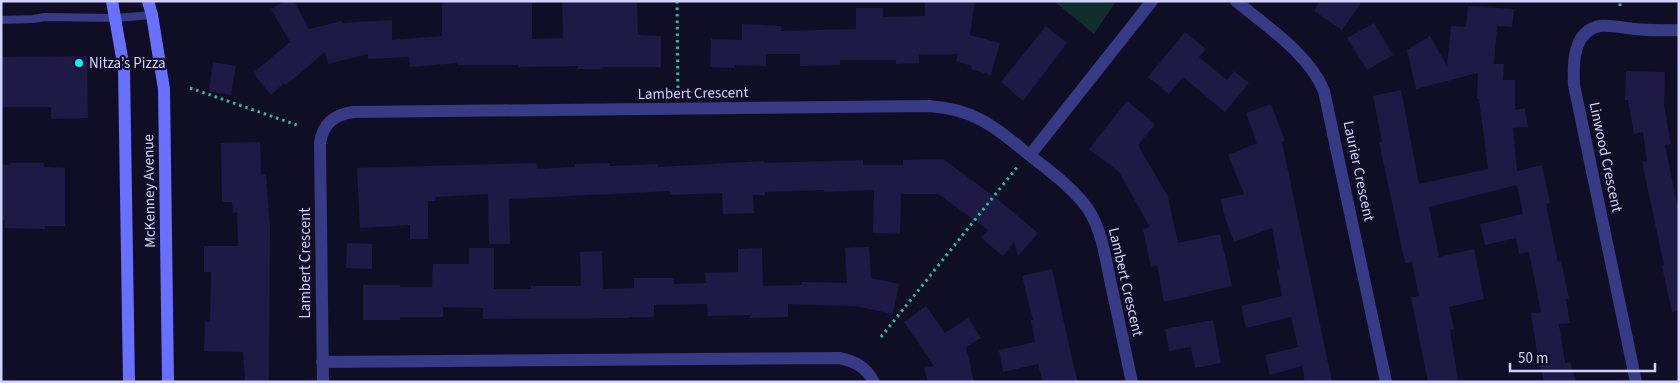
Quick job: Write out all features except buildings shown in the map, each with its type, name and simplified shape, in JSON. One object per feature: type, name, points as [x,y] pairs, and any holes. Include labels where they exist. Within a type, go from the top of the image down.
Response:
[{"type":"main road","name":"McKenney Avenue","points":[[112,1],[124,69],[129,382]]},
{"type":"main road","name":"McKenney Avenue","points":[[148,1],[164,89],[168,382]]},
{"type":"street","points":[[1029,155],[1152,1]]},
{"type":"street","name":"Laurier Crescent","points":[[1236,1],[1306,62],[1320,81],[1324,91],[1386,382]]},
{"type":"street","name":"Linwood Crescent","points":[[1636,382],[1574,85],[1574,60],[1581,38],[1587,31],[1600,26],[1643,30],[1679,30]]},
{"type":"street","name":"Lambert Crescent","points":[[322,382],[320,143],[324,129],[336,116],[352,112],[942,107],[964,112],[983,120],[1029,155],[1078,197],[1093,217],[1104,250],[1132,382]]},
{"type":"street","points":[[322,362],[840,358],[858,364],[866,370],[874,382]]},
{"type":"lane","points":[[1,20],[45,17],[116,18],[152,15]]},
{"type":"path","points":[[677,1],[678,109]]},
{"type":"path","points":[[190,88],[297,125]]},
{"type":"path","points":[[881,336],[1029,155]]},
{"type":"green space","points":[[1054,1],[1116,1],[1094,34]]},
{"type":"place","name":"Nitza’s Pizza","points":[[79,63]]}]
